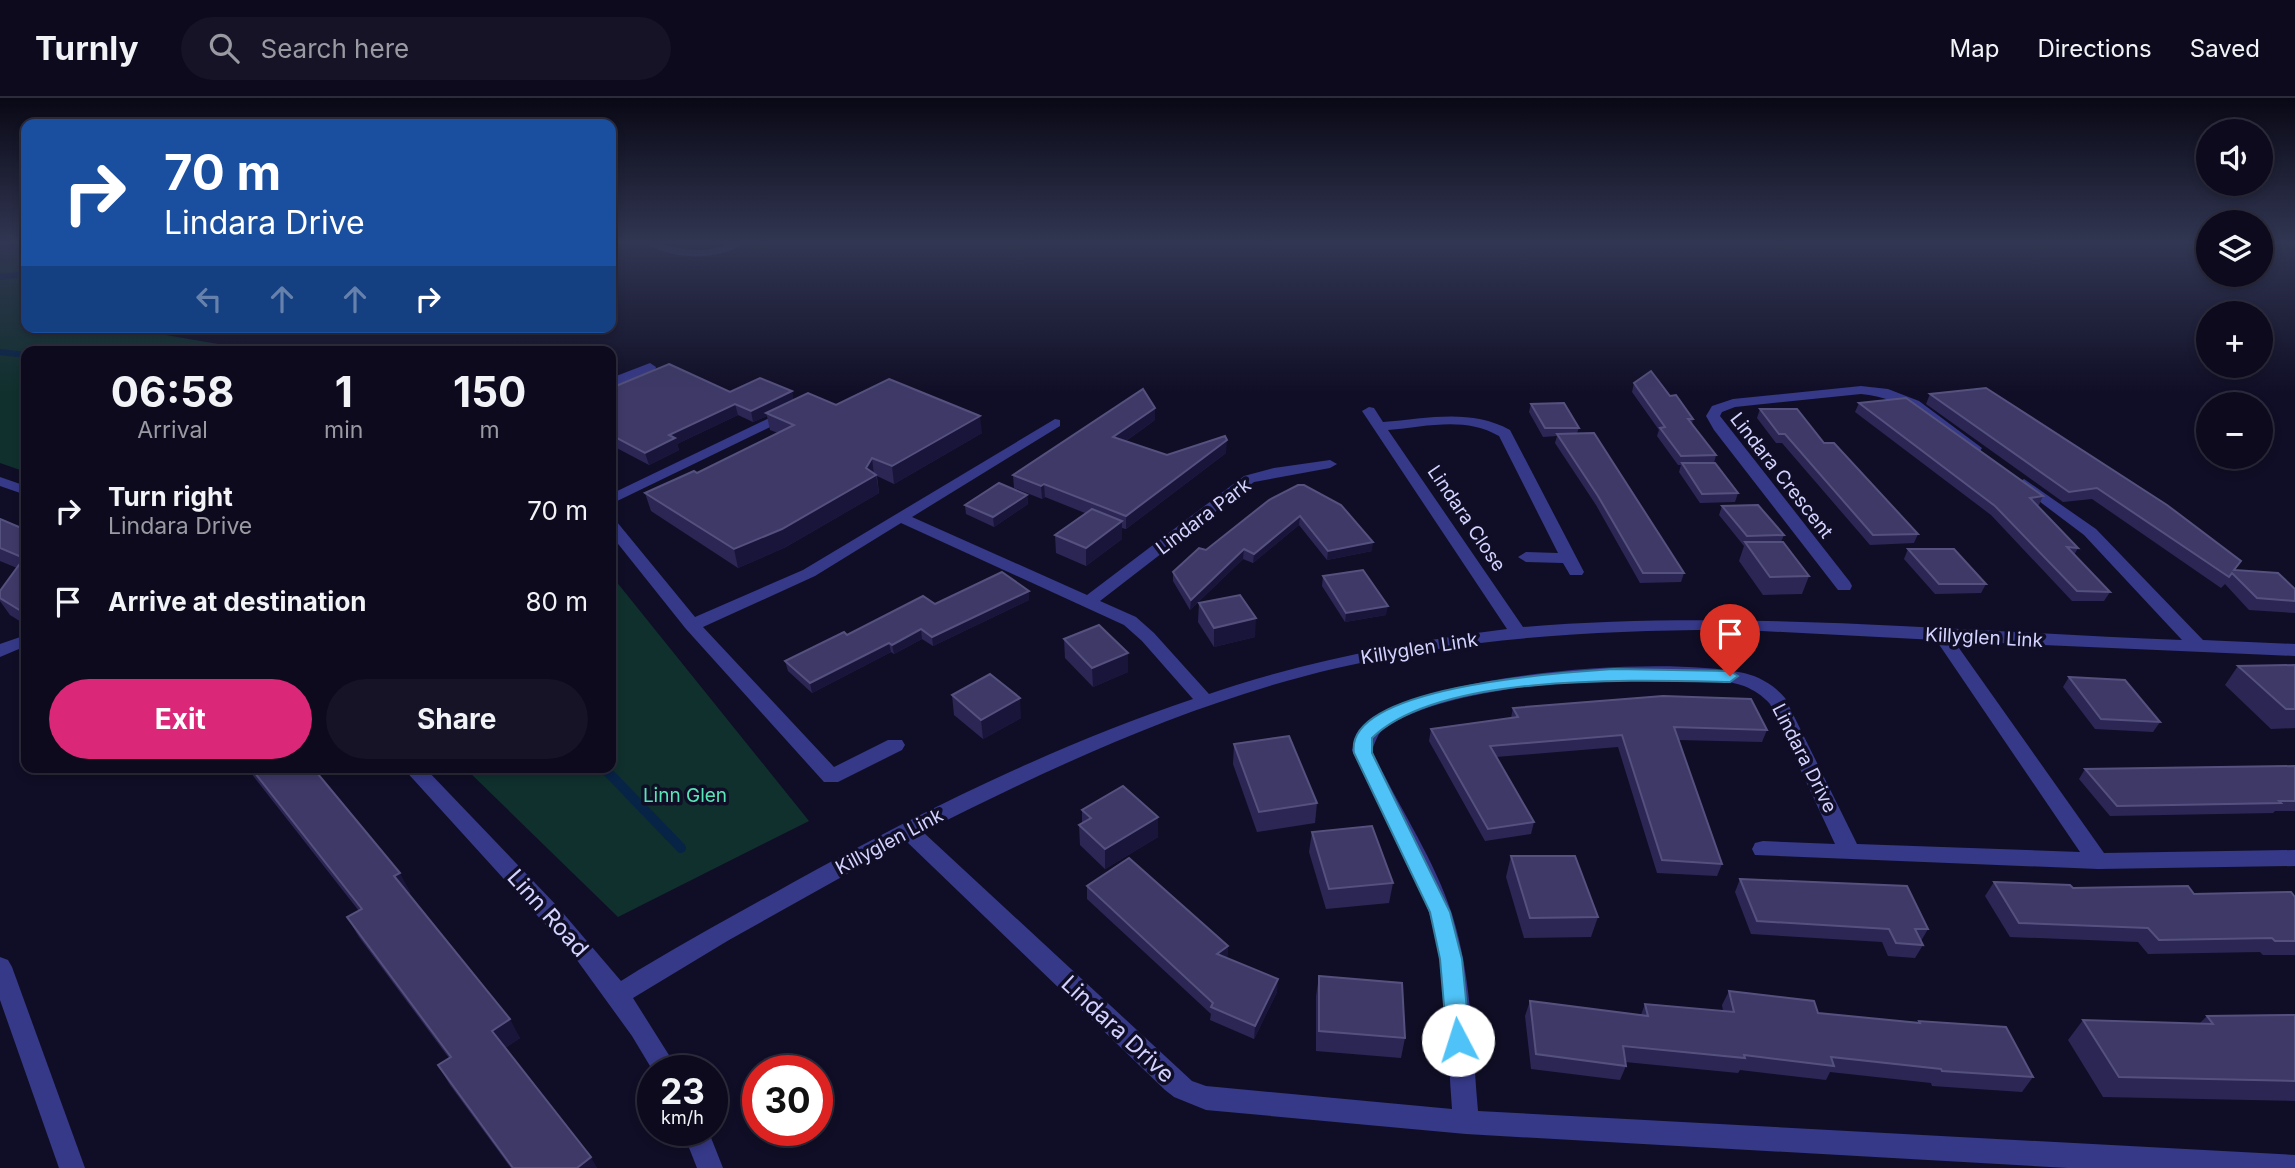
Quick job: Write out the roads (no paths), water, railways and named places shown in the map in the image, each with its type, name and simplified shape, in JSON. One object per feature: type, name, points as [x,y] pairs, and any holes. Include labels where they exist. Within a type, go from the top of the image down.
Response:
[{"type":"street","points":[[616,381],[650,367]]},
{"type":"street","points":[[616,372],[625,377]]},
{"type":"street","name":"Lindara Crescent","points":[[1844,586],[1719,427],[1713,416],[1717,409],[1730,404],[1835,393],[1883,392],[1914,404],[1993,461]]},
{"type":"street","points":[[616,498],[804,405]]},
{"type":"street","name":"Lindara Close","points":[[1369,411],[1518,633]]},
{"type":"street","name":"Lindara Close","points":[[1380,426],[1467,421],[1500,429],[1508,436],[1571,565],[1526,557]]},
{"type":"street","points":[[692,625],[795,580],[1055,423]]},
{"type":"street","name":"Lindara Park","points":[[1090,601],[1249,479],[1274,471],[1330,464]]},
{"type":"street","points":[[2015,477],[2090,532],[2197,645]]},
{"type":"street","points":[[0,481],[21,489]]},
{"type":"street","points":[[900,517],[1129,621],[1148,637],[1204,700]]},
{"type":"street","points":[[616,531],[692,625],[831,777],[895,745]]},
{"type":"street","name":"Killyglen Link","points":[[619,995],[707,940],[999,783],[1204,700],[1364,655],[1518,633],[1699,625],[1778,625],[1941,635],[2295,650]]},
{"type":"street","points":[[1941,635],[2098,860]]},
{"type":"street","points":[[0,651],[21,642]]},
{"type":"street","name":"Lindara Drive","points":[[1466,1122],[1451,959],[1445,931],[1433,893],[1362,750],[1365,735],[1372,727],[1432,699],[1522,681],[1659,673],[1742,678],[1765,689],[1778,702],[1850,852]]},
{"type":"street","name":"Linn Road","points":[[418,773],[563,927],[619,995],[656,1055]]},
{"type":"street","name":"Lindara Drive","points":[[908,830],[1183,1089],[1213,1099],[1466,1122],[2295,1168]]},
{"type":"street","points":[[1763,849],[2098,860],[2293,861]]},
{"type":"street","points":[[0,967],[72,1168]]},
{"type":"street","points":[[701,1146],[710,1168]]},
{"type":"waterway","points":[[0,352],[21,354]]},
{"type":"waterway","points":[[609,773],[681,848]]},
{"type":"park label","name":"Linn Glen","points":[[685,795]]}]
